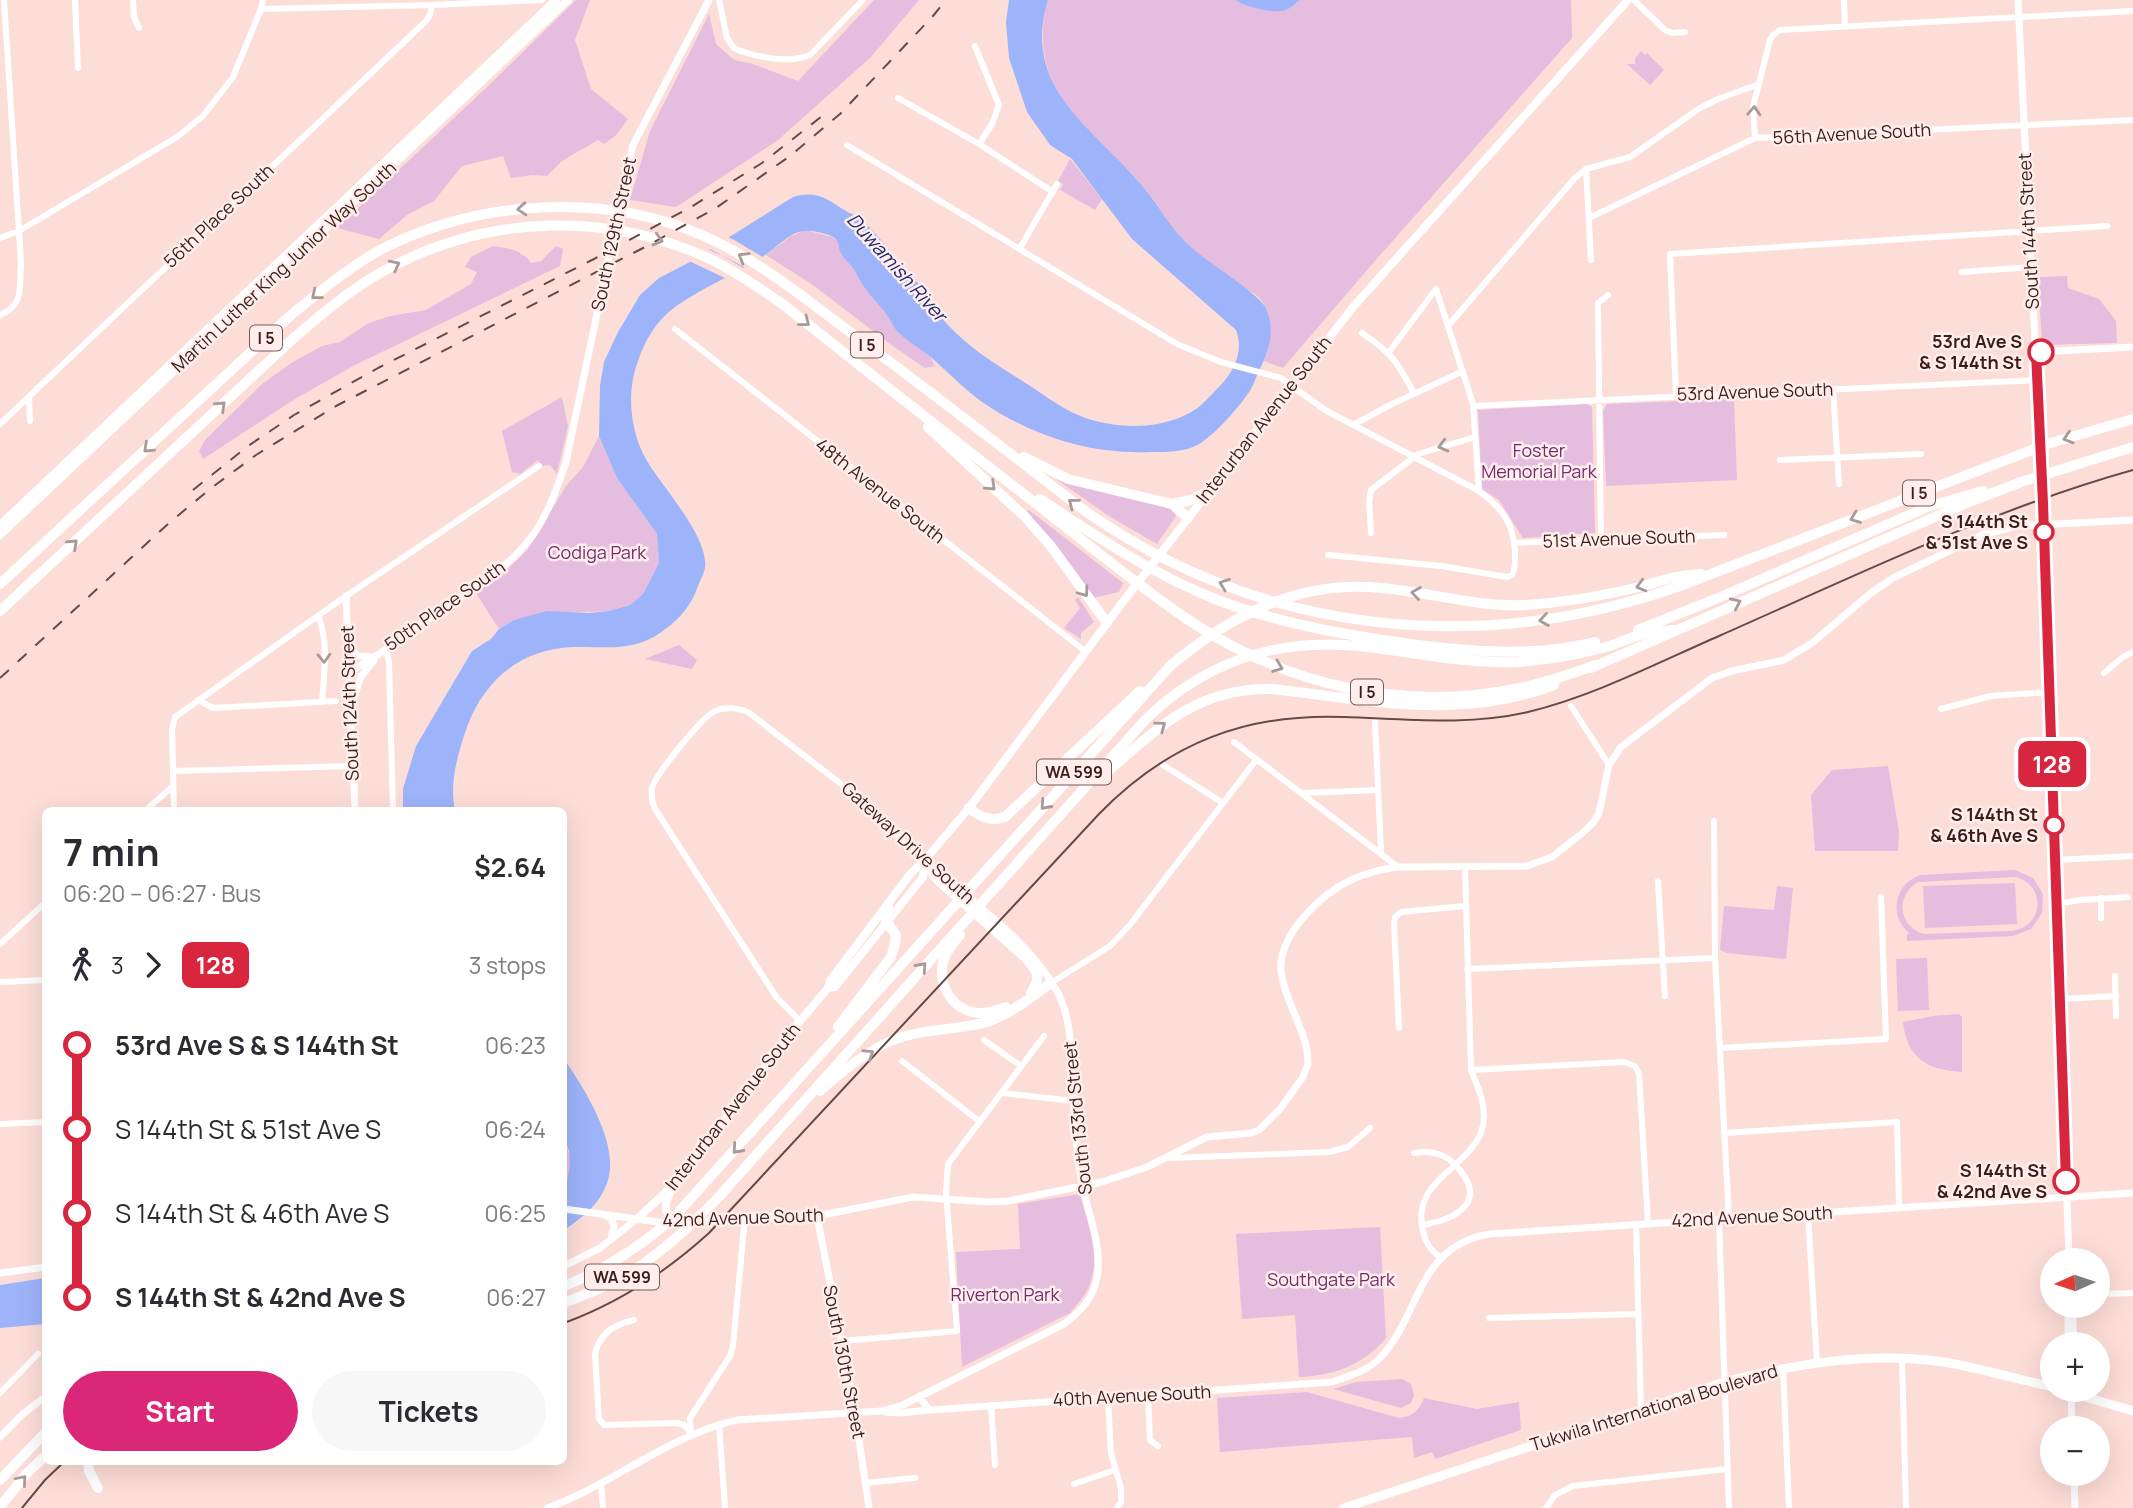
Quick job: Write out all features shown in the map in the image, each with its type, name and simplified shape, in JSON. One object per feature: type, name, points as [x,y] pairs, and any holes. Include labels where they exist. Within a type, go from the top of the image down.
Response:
[{"type":"highway","name":"I 5","points":[[0,584],[291,315],[334,280],[385,248],[441,225],[510,210],[545,208],[614,211],[645,217],[703,235],[740,254],[800,294],[1084,512],[1129,541],[1215,581],[1265,599],[1335,617],[1415,626],[1468,627],[1544,620],[1611,607],[1659,593],[2047,444],[2133,418]]},
{"type":"highway","name":"I 5","points":[[0,611],[337,301],[394,265],[433,248],[462,238],[524,227],[592,226],[641,235],[682,248],[736,273],[780,302],[1126,574],[1208,632],[1265,662],[1320,681],[1373,693],[1423,698],[1496,692],[1532,685],[1597,665],[1935,515],[2024,481],[2133,447]]},
{"type":"highway","points":[[869,373],[1024,516],[1050,545],[1107,623]]},
{"type":"highway","points":[[919,384],[1011,448],[1055,474],[1089,485],[1172,504],[1188,518]]},
{"type":"highway","name":"I 5","points":[[973,455],[1134,559],[1218,600],[1264,616],[1349,635],[1485,652],[1566,648],[1628,634],[1716,599],[1930,506],[1966,494],[2024,481]]},
{"type":"highway","points":[[1172,504],[1191,500],[1209,491]]},
{"type":"highway","name":"WA 599","points":[[567,1285],[595,1272],[648,1240],[689,1201],[1173,663],[1205,637],[1273,602],[1310,592],[1345,587],[1381,588],[1492,604],[1523,605],[1590,598],[1678,576],[1708,574]]},
{"type":"highway","name":"WA 599","points":[[567,1302],[612,1283],[651,1258],[716,1200],[1072,802],[1156,710],[1182,689],[1215,669],[1253,654],[1289,646],[1332,644],[1482,662],[1516,662],[1553,659],[1645,634],[1673,630]]},
{"type":"highway","points":[[969,808],[987,819],[998,819],[1010,813],[1173,663]]},
{"type":"highway","points":[[1072,802],[1165,723],[1193,705],[1221,695],[1254,688],[1389,704],[1457,704],[1538,692],[1597,665]]},
{"type":"highway","points":[[925,860],[938,880],[1035,969],[1037,983],[1031,993]]},
{"type":"highway","points":[[783,1098],[891,957],[896,936],[886,921],[888,905]]},
{"type":"highway","points":[[967,921],[944,960],[943,983],[952,1000],[963,1009],[986,1013],[1006,1007],[1051,983]]},
{"type":"highway","points":[[779,1128],[842,1072],[879,1047],[922,1032],[994,1019],[1051,983]]},
{"type":"highway","points":[[0,1480],[42,1436]]},
{"type":"highway","points":[[0,1507],[42,1459]]},
{"type":"highway","points":[[88,1465],[98,1488]]},
{"type":"main road","name":"Martin Luther King Junior Way South","points":[[0,534],[568,0]]},
{"type":"main road","name":"Interurban Avenue South","points":[[638,1218],[676,1182],[828,988],[830,981],[911,873],[969,808],[1107,623],[1378,277],[1628,0]]},
{"type":"main road","name":"Martin Luther King Junior Way South","points":[[0,525],[549,1]]},
{"type":"main road","name":"Interurban Avenue South","points":[[828,988],[835,987],[923,877],[925,860]]},
{"type":"main road","points":[[676,1182],[668,1197],[666,1213],[668,1217],[683,1223]]},
{"type":"main road","name":"Tukwila International Boulevard","points":[[1344,1508],[1725,1382],[1783,1367],[1854,1359],[1902,1359],[1980,1369],[2040,1384]]},
{"type":"main road","points":[[2105,1402],[2133,1411]]},
{"type":"street","points":[[0,315],[16,305],[21,263],[4,0]]},
{"type":"street","points":[[75,0],[78,68]]},
{"type":"street","points":[[133,0],[134,17],[139,28]]},
{"type":"street","points":[[0,238],[19,231],[177,137],[203,116],[233,77],[261,9],[262,0]]},
{"type":"street","name":"South 129th Street","points":[[559,482],[576,418],[634,143],[709,0]]},
{"type":"street","points":[[719,0],[727,38],[734,48],[785,60],[810,55],[863,0]]},
{"type":"street","points":[[1634,0],[1665,30],[1672,33],[1685,32]]},
{"type":"street","points":[[1844,0],[1845,25]]},
{"type":"street","name":"South 144th Street","points":[[2018,0],[2044,524],[2069,1248]]},
{"type":"street","points":[[261,9],[549,1]]},
{"type":"street","name":"56th Place South","points":[[0,424],[425,22],[432,5]]},
{"type":"street","points":[[1755,138],[1753,107],[1770,40],[1775,33],[1788,28],[2133,11]]},
{"type":"street","points":[[975,46],[999,104],[992,124],[979,144]]},
{"type":"street","points":[[1448,326],[1574,179],[1586,169],[1629,157],[1700,108],[1759,84]]},
{"type":"street","points":[[898,98],[979,144],[1053,191]]},
{"type":"street","name":"56th Avenue South","points":[[1589,218],[1755,138],[2133,120]]},
{"type":"street","points":[[847,145],[1177,344],[1221,362],[1281,378],[1325,411],[1479,491],[1500,508],[1510,525],[1515,570],[1512,575],[1487,575],[1441,566],[1328,555]]},
{"type":"street","points":[[1586,169],[1591,260]]},
{"type":"street","points":[[1020,248],[1057,184]]},
{"type":"street","points":[[1676,396],[1670,254],[2107,226]]},
{"type":"street","points":[[1962,272],[2032,267]]},
{"type":"street","points":[[1389,352],[1436,289],[1473,406],[1479,491]]},
{"type":"street","points":[[1601,540],[1598,303],[1608,295]]},
{"type":"street","name":"48th Avenue South","points":[[675,329],[1085,652]]},
{"type":"street","points":[[1362,333],[1389,352],[1414,393]]},
{"type":"street","points":[[2036,352],[2133,347]]},
{"type":"street","points":[[1353,425],[1463,371]]},
{"type":"street","name":"53rd Avenue South","points":[[1473,406],[2037,380]]},
{"type":"street","points":[[1833,389],[1839,484]]},
{"type":"street","points":[[29,397],[30,421]]},
{"type":"street","points":[[1371,533],[1371,490],[1423,451],[1475,438]]},
{"type":"street","points":[[1780,460],[1921,454]]},
{"type":"street","points":[[174,807],[172,729],[176,718],[346,596],[539,466]]},
{"type":"street","name":"50th Place South","points":[[349,672],[380,653],[514,557],[531,538],[548,509],[559,482]]},
{"type":"street","points":[[1571,706],[1609,765],[1622,747],[1712,678],[1784,660],[1812,643],[1893,578],[1956,546],[1998,529],[2133,520]]},
{"type":"street","name":"51st Avenue South","points":[[1514,543],[1724,535]]},
{"type":"street","name":"South 124th Street","points":[[346,596],[355,807]]},
{"type":"street","points":[[318,616],[323,626],[322,702]]},
{"type":"street","points":[[348,646],[358,656],[380,653]]},
{"type":"street","points":[[2104,673],[2128,653],[2133,652]]},
{"type":"street","points":[[351,723],[356,688],[364,672],[380,653]]},
{"type":"street","points":[[380,653],[389,663],[393,807]]},
{"type":"street","points":[[349,672],[364,672]]},
{"type":"street","points":[[1941,709],[1991,696],[2049,692]]},
{"type":"street","points":[[198,701],[213,708],[336,701]]},
{"type":"street","name":"Gateway Drive South","points":[[800,1021],[777,999],[652,801],[652,786],[677,752],[709,714],[728,707],[757,717],[881,815],[898,837],[1033,957],[1051,983]]},
{"type":"street","points":[[1375,722],[1381,852]]},
{"type":"street","points":[[1234,742],[1398,867]]},
{"type":"street","points":[[1051,983],[1110,946],[1129,926],[1256,760]]},
{"type":"street","points":[[1163,765],[1223,803]]},
{"type":"street","name":"42nd Avenue South","points":[[567,1209],[657,1223],[683,1223],[746,1217],[817,1216],[913,1197],[974,1202],[1009,1201],[1127,1175],[1169,1158],[1207,1137],[1251,1133],[1280,1109],[1303,1077],[1308,1056],[1303,1033],[1283,982],[1281,962],[1284,948],[1298,925],[1327,894],[1352,879],[1381,869],[1527,866],[1552,858],[1580,835],[1600,813],[1609,765]]},
{"type":"street","points":[[173,771],[353,766]]},
{"type":"street","points":[[149,807],[173,785]]},
{"type":"street","points":[[1303,793],[1378,790]]},
{"type":"street","points":[[1714,821],[1715,958],[1729,1219]]},
{"type":"street","points":[[2056,860],[2133,856]]},
{"type":"street","points":[[1440,1257],[1428,1244],[1422,1225],[1423,1202],[1433,1186],[1476,1141],[1483,1124],[1482,1101],[1471,1070],[1465,867]]},
{"type":"street","points":[[1658,881],[1665,996]]},
{"type":"street","points":[[1721,1048],[1886,1039],[1881,897]]},
{"type":"street","points":[[2057,904],[2128,897]]},
{"type":"street","points":[[2101,898],[2101,918]]},
{"type":"street","points":[[0,944],[42,906]]},
{"type":"street","points":[[1399,1028],[1395,917],[1401,912],[1465,906]]},
{"type":"street","points":[[1467,969],[1715,958]]},
{"type":"street","points":[[2115,976],[2116,1016]]},
{"type":"street","points":[[0,982],[42,980]]},
{"type":"street","name":"South 133rd Street","points":[[919,1396],[1064,1324],[1083,1307],[1097,1280],[1098,1253],[1080,1177],[1069,1026],[1063,1004],[1051,983]]},
{"type":"street","points":[[2060,999],[2116,996]]},
{"type":"street","points":[[842,1341],[957,1331],[947,1198],[948,1164],[1044,1036]]},
{"type":"street","points":[[984,1040],[1021,1066]]},
{"type":"street","points":[[902,1061],[979,1121]]},
{"type":"street","points":[[1471,1070],[1617,1062],[1631,1064],[1639,1074],[1648,1223]]},
{"type":"street","points":[[1002,1093],[1073,1101]]},
{"type":"street","points":[[0,1124],[42,1122]]},
{"type":"street","points":[[1726,1133],[1897,1122],[1899,1207]]},
{"type":"street","points":[[1169,1158],[1329,1152],[1348,1147],[1370,1128]]},
{"type":"street","points":[[1414,1153],[1437,1153],[1455,1164],[1471,1189],[1469,1201],[1463,1209],[1422,1225]]},
{"type":"street","name":"42nd Avenue South","points":[[1408,1312],[1440,1257],[1455,1246],[1477,1236],[2133,1193]]},
{"type":"street","points":[[603,1213],[611,1218],[614,1226],[608,1242]]},
{"type":"street","points":[[1808,1214],[1816,1363]]},
{"type":"street","name":"South 130th Street","points":[[817,1216],[855,1413],[869,1508]]},
{"type":"street","points":[[691,1433],[690,1418],[730,1356],[733,1346],[746,1217]]},
{"type":"street","name":"Interurban Avenue South","points":[[567,1264],[608,1242],[638,1218]]},
{"type":"street","points":[[1719,1220],[1729,1508]]},
{"type":"street","points":[[1636,1224],[1641,1410]]},
{"type":"street","points":[[0,1273],[42,1268]]},
{"type":"street","points":[[2110,1294],[2133,1293]]},
{"type":"street","name":"40th Avenue South","points":[[882,1411],[898,1413],[1332,1382],[1368,1367],[1379,1359],[1393,1341],[1408,1312]]},
{"type":"street","points":[[1489,1318],[1639,1314]]},
{"type":"street","points":[[634,1320],[620,1323],[606,1334],[597,1346],[599,1419],[604,1425],[677,1423],[684,1425],[691,1433]]},
{"type":"street","points":[[0,1393],[38,1354]]},
{"type":"street","points":[[1902,1359],[1906,1508]]},
{"type":"street","points":[[1783,1367],[1789,1508]]},
{"type":"street","points":[[1148,1395],[1150,1440],[1158,1446]]},
{"type":"street","points":[[547,1508],[601,1483],[691,1433],[719,1424],[737,1420],[882,1411],[903,1405],[919,1396],[931,1410]]},
{"type":"street","points":[[1108,1398],[1111,1452],[1121,1488],[1121,1502],[1117,1508]]},
{"type":"street","points":[[0,1437],[42,1399]]},
{"type":"street","points":[[991,1405],[995,1465]]},
{"type":"street","points":[[719,1424],[725,1508]]},
{"type":"street","points":[[1546,1508],[1555,1495],[1573,1486],[1727,1469]]},
{"type":"street","points":[[1074,1484],[1115,1470]]},
{"type":"street","points":[[865,1483],[915,1478]]},
{"type":"street","points":[[601,1483],[603,1508]]},
{"type":"street","points":[[2074,1486],[2075,1508]]},
{"type":"green space","points":[[576,0],[590,0],[575,40],[591,89],[628,119],[616,135],[604,144],[598,140],[562,161],[547,176],[511,178],[503,156],[462,166],[434,201],[407,215],[379,239],[337,228],[487,87]]},
{"type":"green space","points":[[874,0],[919,0],[871,57],[778,140],[676,207],[630,200],[650,131],[709,14],[716,44],[734,60],[753,64],[798,81]]},
{"type":"green space","points":[[1048,0],[1235,0],[1253,7],[1281,10],[1300,0],[1571,0],[1572,38],[1283,368],[1264,361],[1269,346],[1270,322],[1259,298],[1189,246],[1146,190],[1063,100],[1046,60],[1043,27]]},
{"type":"green space","points":[[1641,51],[1645,55],[1647,53],[1664,70],[1650,85],[1627,64],[1635,64],[1635,58]]},
{"type":"green space","points":[[1070,159],[1102,199],[1095,210],[1060,190],[1063,184],[1058,181]]},
{"type":"green space","points":[[805,230],[838,241],[841,253],[896,330],[930,356],[935,366],[925,368],[813,285],[766,255],[791,236]]},
{"type":"green space","points":[[493,246],[519,252],[531,263],[541,261],[556,246],[563,249],[560,266],[355,365],[295,399],[203,459],[199,451],[205,440],[262,384],[293,362],[322,346],[340,342],[369,323],[390,316],[426,310],[471,284],[477,272],[465,267],[471,257]]},
{"type":"green space","points":[[2067,276],[2068,288],[2099,299],[2116,321],[2117,343],[2042,345],[2038,277]]},
{"type":"green space","points":[[562,397],[568,426],[557,474],[550,465],[541,466],[538,460],[520,474],[512,472],[502,431]]},
{"type":"green space","name":"Foster Memorial Park","points":[[1734,399],[1737,480],[1606,486],[1603,411],[1607,404]]},
{"type":"green space","name":"Foster Memorial Park","points":[[1586,404],[1592,407],[1595,533],[1523,538],[1499,500],[1482,489],[1478,410]]},
{"type":"green space","name":"Codiga Park","points":[[599,436],[617,478],[657,534],[659,563],[643,594],[630,605],[609,611],[514,620],[499,629],[476,593],[505,572],[528,549],[566,486],[583,467]]},
{"type":"green space","points":[[1056,479],[1172,509],[1176,516],[1157,544],[1109,516]]},
{"type":"green space","points":[[1027,511],[1123,583],[1119,592],[1093,598]]},
{"type":"green space","points":[[1078,597],[1094,622],[1081,633],[1081,639],[1064,628],[1080,608],[1075,600]]},
{"type":"green space","points":[[679,645],[697,660],[692,669],[645,659]]},
{"type":"green space","points":[[1888,766],[1899,832],[1898,851],[1815,851],[1811,795],[1832,770]]},
{"type":"green space","points":[[2015,870],[2033,878],[2043,894],[2042,913],[2031,929],[2013,936],[1907,941],[1907,934],[1910,934],[1899,918],[1897,901],[1904,886],[1920,875]],"holes":[[[2016,877],[2033,889],[2038,906],[2030,922],[2022,928],[2011,931],[1924,934],[1915,930],[1905,918],[1903,902],[1918,882]]]},
{"type":"green space","points":[[2015,883],[2017,924],[1925,928],[1923,886]]},
{"type":"green space","points":[[1777,886],[1793,888],[1786,959],[1720,950],[1724,906],[1774,910]]},
{"type":"green space","points":[[1927,958],[1929,1010],[1898,1011],[1896,959]]},
{"type":"green space","points":[[1959,1014],[1962,1017],[1962,1072],[1939,1069],[1914,1054],[1905,1035],[1903,1022]]},
{"type":"green space","points":[[567,1148],[570,1164],[567,1183]]},
{"type":"green space","name":"Riverton Park","points":[[1080,1194],[1094,1252],[1093,1275],[1083,1297],[1070,1313],[962,1367],[956,1252],[1020,1249],[1018,1204]]},
{"type":"green space","name":"Southgate Park","points":[[1380,1227],[1386,1338],[1367,1356],[1347,1367],[1324,1374],[1299,1377],[1295,1315],[1242,1319],[1236,1234]]},
{"type":"green space","points":[[1402,1379],[1411,1384],[1414,1395],[1411,1403],[1401,1408],[1333,1389],[1356,1382]]},
{"type":"green space","points":[[1307,1392],[1399,1418],[1415,1412],[1424,1398],[1477,1409],[1519,1402],[1521,1430],[1435,1459],[1432,1452],[1414,1458],[1412,1437],[1220,1452],[1217,1398]]},
{"type":"water","name":"Duwamish River","points":[[1009,0],[1048,0],[1042,31],[1044,57],[1053,81],[1066,103],[1140,183],[1185,242],[1254,295],[1266,308],[1271,325],[1270,341],[1247,396],[1213,433],[1194,447],[1183,450],[1110,451],[1089,448],[1049,436],[1010,419],[983,403],[929,355],[900,334],[866,289],[833,237],[811,231],[794,234],[765,255],[669,312],[648,338],[634,373],[632,412],[641,450],[693,528],[704,556],[705,568],[689,605],[670,626],[642,642],[620,647],[554,649],[521,661],[507,670],[484,695],[467,727],[454,779],[454,807],[403,807],[403,789],[416,746],[472,651],[514,620],[547,611],[609,611],[630,605],[643,594],[659,563],[657,534],[617,478],[599,436],[600,386],[604,362],[640,295],[659,278],[688,263],[793,197],[821,197],[863,221],[924,290],[942,318],[956,333],[994,363],[1078,415],[1122,425],[1154,425],[1196,409],[1227,378],[1238,355],[1236,330],[1132,239],[1072,159],[1050,145],[1027,112],[1009,58],[1006,22]]},
{"type":"water","points":[[1235,0],[1300,0],[1286,10],[1274,11]]},
{"type":"water","points":[[567,1064],[598,1118],[605,1135],[610,1168],[600,1198],[567,1228]]},
{"type":"water","points":[[42,1278],[42,1324],[0,1328],[0,1285]]},
{"type":"pier","points":[[724,235],[766,259],[748,269],[706,247]]},
{"type":"pier","points":[[705,248],[747,270],[729,280],[687,260]]},
{"type":"tram line","points":[[567,1322],[604,1306],[641,1285],[676,1261],[709,1233],[1099,814],[1125,789],[1181,751],[1211,737],[1274,720],[1308,717],[1482,719],[1553,705],[1625,678],[1975,524],[2027,504],[2133,470]]},
{"type":"tram line","points":[[22,1508],[61,1465]]},
{"type":"railway","points":[[0,678],[169,523],[256,455],[336,406],[716,208],[790,156],[840,114],[946,0]]},
{"type":"railway","points":[[193,490],[248,446],[294,415],[378,368],[691,207],[762,163],[826,113]]},
{"type":"bus line","name":"128","points":[[2041,352],[2036,352],[2066,1181]]},
{"type":"place","name":"53rd Ave S & S 144th St","points":[[2041,352]]},
{"type":"place","name":"S 144th St & 51st Ave S","points":[[2044,532]]},
{"type":"place","name":"S 144th St & 46th Ave S","points":[[2054,825]]},
{"type":"place","name":"S 144th St & 42nd Ave S","points":[[2066,1181]]}]
